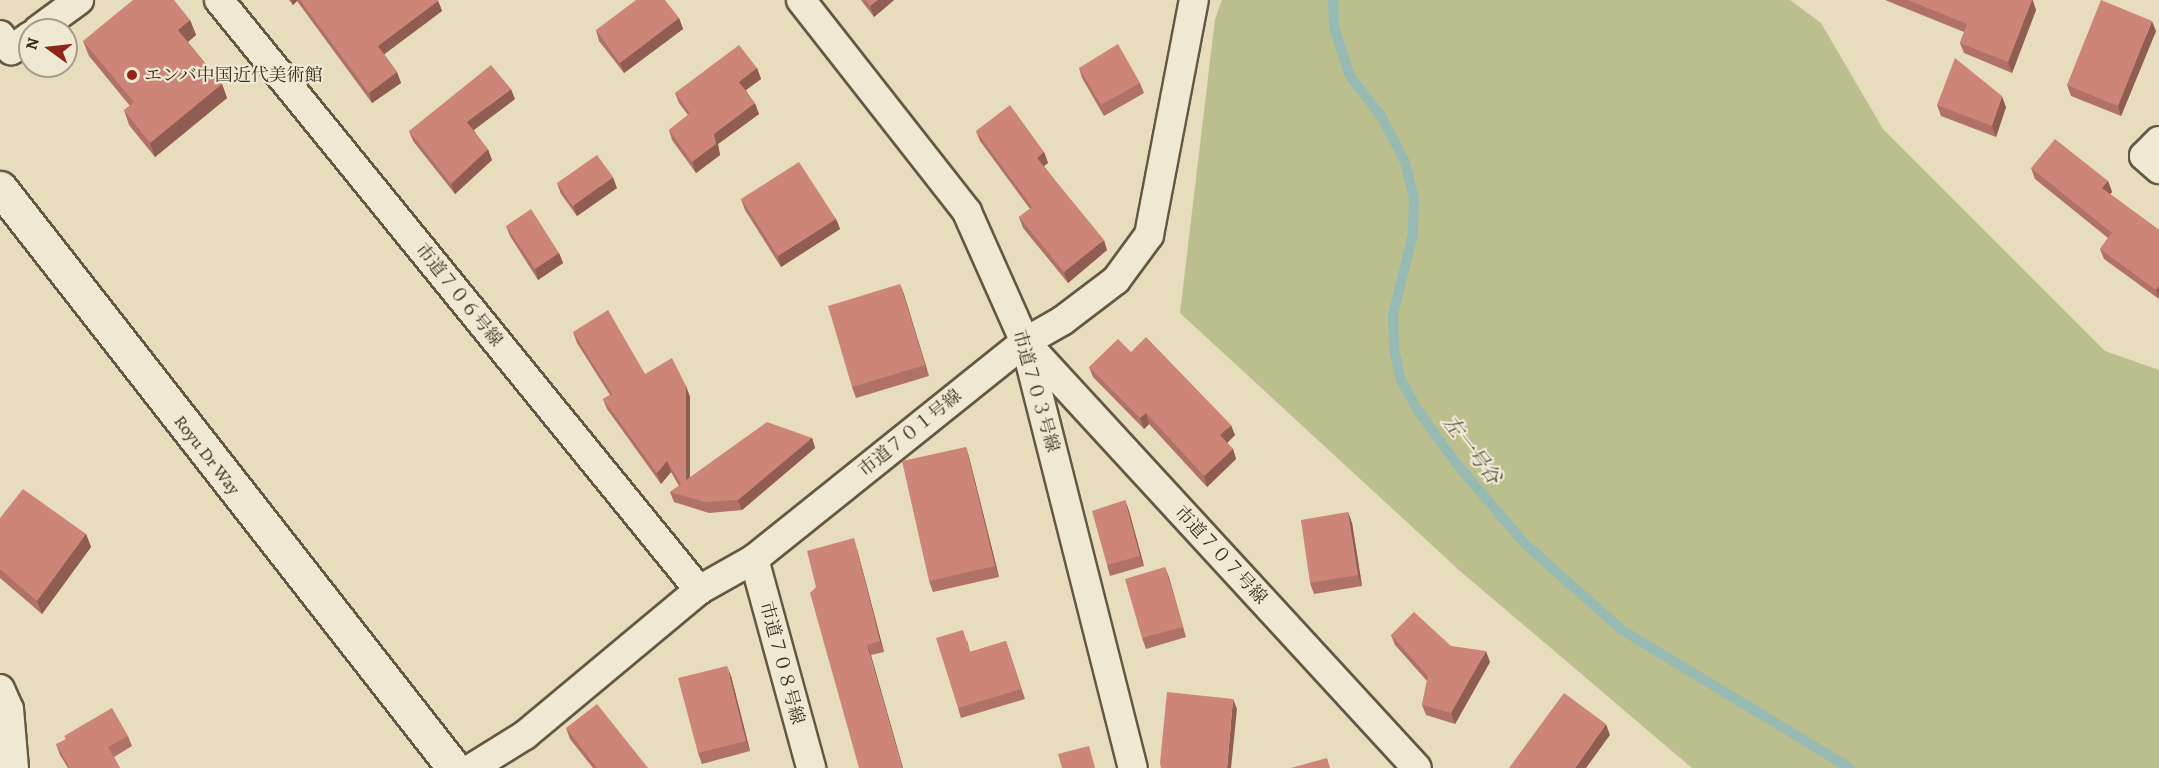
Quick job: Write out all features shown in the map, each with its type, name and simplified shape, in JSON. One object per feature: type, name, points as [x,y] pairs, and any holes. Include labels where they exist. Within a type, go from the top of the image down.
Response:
[{"type":"street","points":[[54,18],[79,0]]},
{"type":"street","name":"市道７０６号線","points":[[219,0],[699,590]]},
{"type":"street","name":"市道７０３号線","points":[[801,0],[967,213],[1025,342],[1133,768]]},
{"type":"street","name":"市道７０１号線","points":[[472,768],[525,735],[699,590],[754,559],[1025,342],[1062,321],[1116,280],[1149,235],[1194,0]]},
{"type":"street","points":[[0,35],[11,50],[18,45]]},
{"type":"street","points":[[2159,141],[2144,156],[2159,169]]},
{"type":"street","name":"Royu Dr Way","points":[[0,188],[454,768]]},
{"type":"street","name":"市道７０７号線","points":[[1025,342],[1417,768]]},
{"type":"street","name":"市道７０８号線","points":[[754,559],[811,768]]},
{"type":"street","points":[[0,689],[9,709],[14,768]]},
{"type":"green space","points":[[1222,0],[1790,0],[1821,23],[1883,129],[2105,351],[2159,370],[2159,768],[1692,768],[1460,571],[1180,313],[1215,19]]},
{"type":"building","name":"エンバ中国近代美術館","points":[[133,0],[174,0],[190,20],[178,30],[222,84],[150,143],[124,110],[134,102],[83,41]]},
{"type":"building","points":[[300,0],[438,1],[378,46],[397,72],[369,93]]},
{"type":"building","points":[[636,0],[665,0],[679,18],[620,63],[596,30]]},
{"type":"building","points":[[866,0],[878,0],[870,6]]},
{"type":"building","points":[[1908,0],[2032,0],[2008,62],[1960,43],[1967,24]]},
{"type":"building","points":[[2101,0],[2152,21],[2118,106],[2067,85]]},
{"type":"building","points":[[1118,44],[1140,83],[1101,105],[1079,68]]},
{"type":"building","points":[[739,45],[757,68],[739,82],[755,103],[714,134],[716,144],[692,162],[669,130],[690,113],[675,93]]},
{"type":"building","points":[[1955,58],[2002,96],[1992,126],[1937,105]]},
{"type":"building","points":[[491,65],[511,89],[467,122],[488,149],[451,184],[409,131]]},
{"type":"building","points":[[1010,105],[1044,152],[1037,158],[1104,240],[1064,272],[1019,217],[1032,207],[976,131]]},
{"type":"building","points":[[2055,139],[2108,181],[2102,188],[2159,230],[2159,286],[2156,290],[2100,249],[2112,233],[2031,168]]},
{"type":"building","points":[[597,155],[613,177],[573,206],[557,183]]},
{"type":"building","points":[[799,162],[836,219],[778,256],[741,199]]},
{"type":"building","points":[[531,209],[559,253],[535,269],[506,226]]},
{"type":"building","points":[[900,284],[925,365],[852,387],[828,306]]},
{"type":"building","points":[[608,310],[645,374],[672,358],[686,386],[686,480],[767,422],[812,438],[738,500],[705,502],[670,492],[681,484],[667,461],[657,473],[603,399],[612,394],[573,332]]},
{"type":"building","points":[[1146,337],[1231,425],[1220,435],[1233,449],[1204,476],[1146,413],[1140,418],[1089,367],[1118,339],[1131,352]]},
{"type":"building","points":[[966,447],[995,566],[929,581],[902,461]]},
{"type":"building","points":[[23,489],[86,534],[37,601],[0,569],[0,518]]},
{"type":"building","points":[[1125,500],[1140,556],[1107,565],[1092,511]]},
{"type":"building","points":[[1348,512],[1358,575],[1310,583],[1301,520]]},
{"type":"building","points":[[854,538],[880,641],[867,645],[902,768],[859,768],[810,593],[816,587],[807,551]]},
{"type":"building","points":[[1165,567],[1183,627],[1142,638],[1125,579]]},
{"type":"building","points":[[1414,612],[1451,646],[1486,651],[1451,713],[1422,705],[1428,676],[1391,635]]},
{"type":"building","points":[[963,630],[970,652],[1006,641],[1021,689],[958,708],[936,638]]},
{"type":"building","points":[[727,666],[746,741],[698,753],[678,678]]},
{"type":"building","points":[[1167,692],[1233,699],[1227,768],[1161,768]]},
{"type":"building","points":[[1564,693],[1606,724],[1575,768],[1509,768]]},
{"type":"building","points":[[597,704],[648,768],[597,768],[566,728]]},
{"type":"building","points":[[112,708],[128,736],[108,747],[120,768],[70,768],[56,744],[66,739],[64,736]]},
{"type":"building","points":[[1089,746],[1095,768],[1062,768],[1058,754]]},
{"type":"building","points":[[1327,758],[1330,768],[1291,768]]},
{"type":"waterway","name":"左一号谷","points":[[1333,0],[1334,27],[1350,76],[1381,116],[1405,162],[1414,199],[1413,234],[1393,314],[1394,348],[1401,380],[1417,409],[1456,463],[1524,543],[1622,630],[1850,768]]},
{"type":"place","name":"エンバ中国近代美術館","points":[[132,75]]}]
